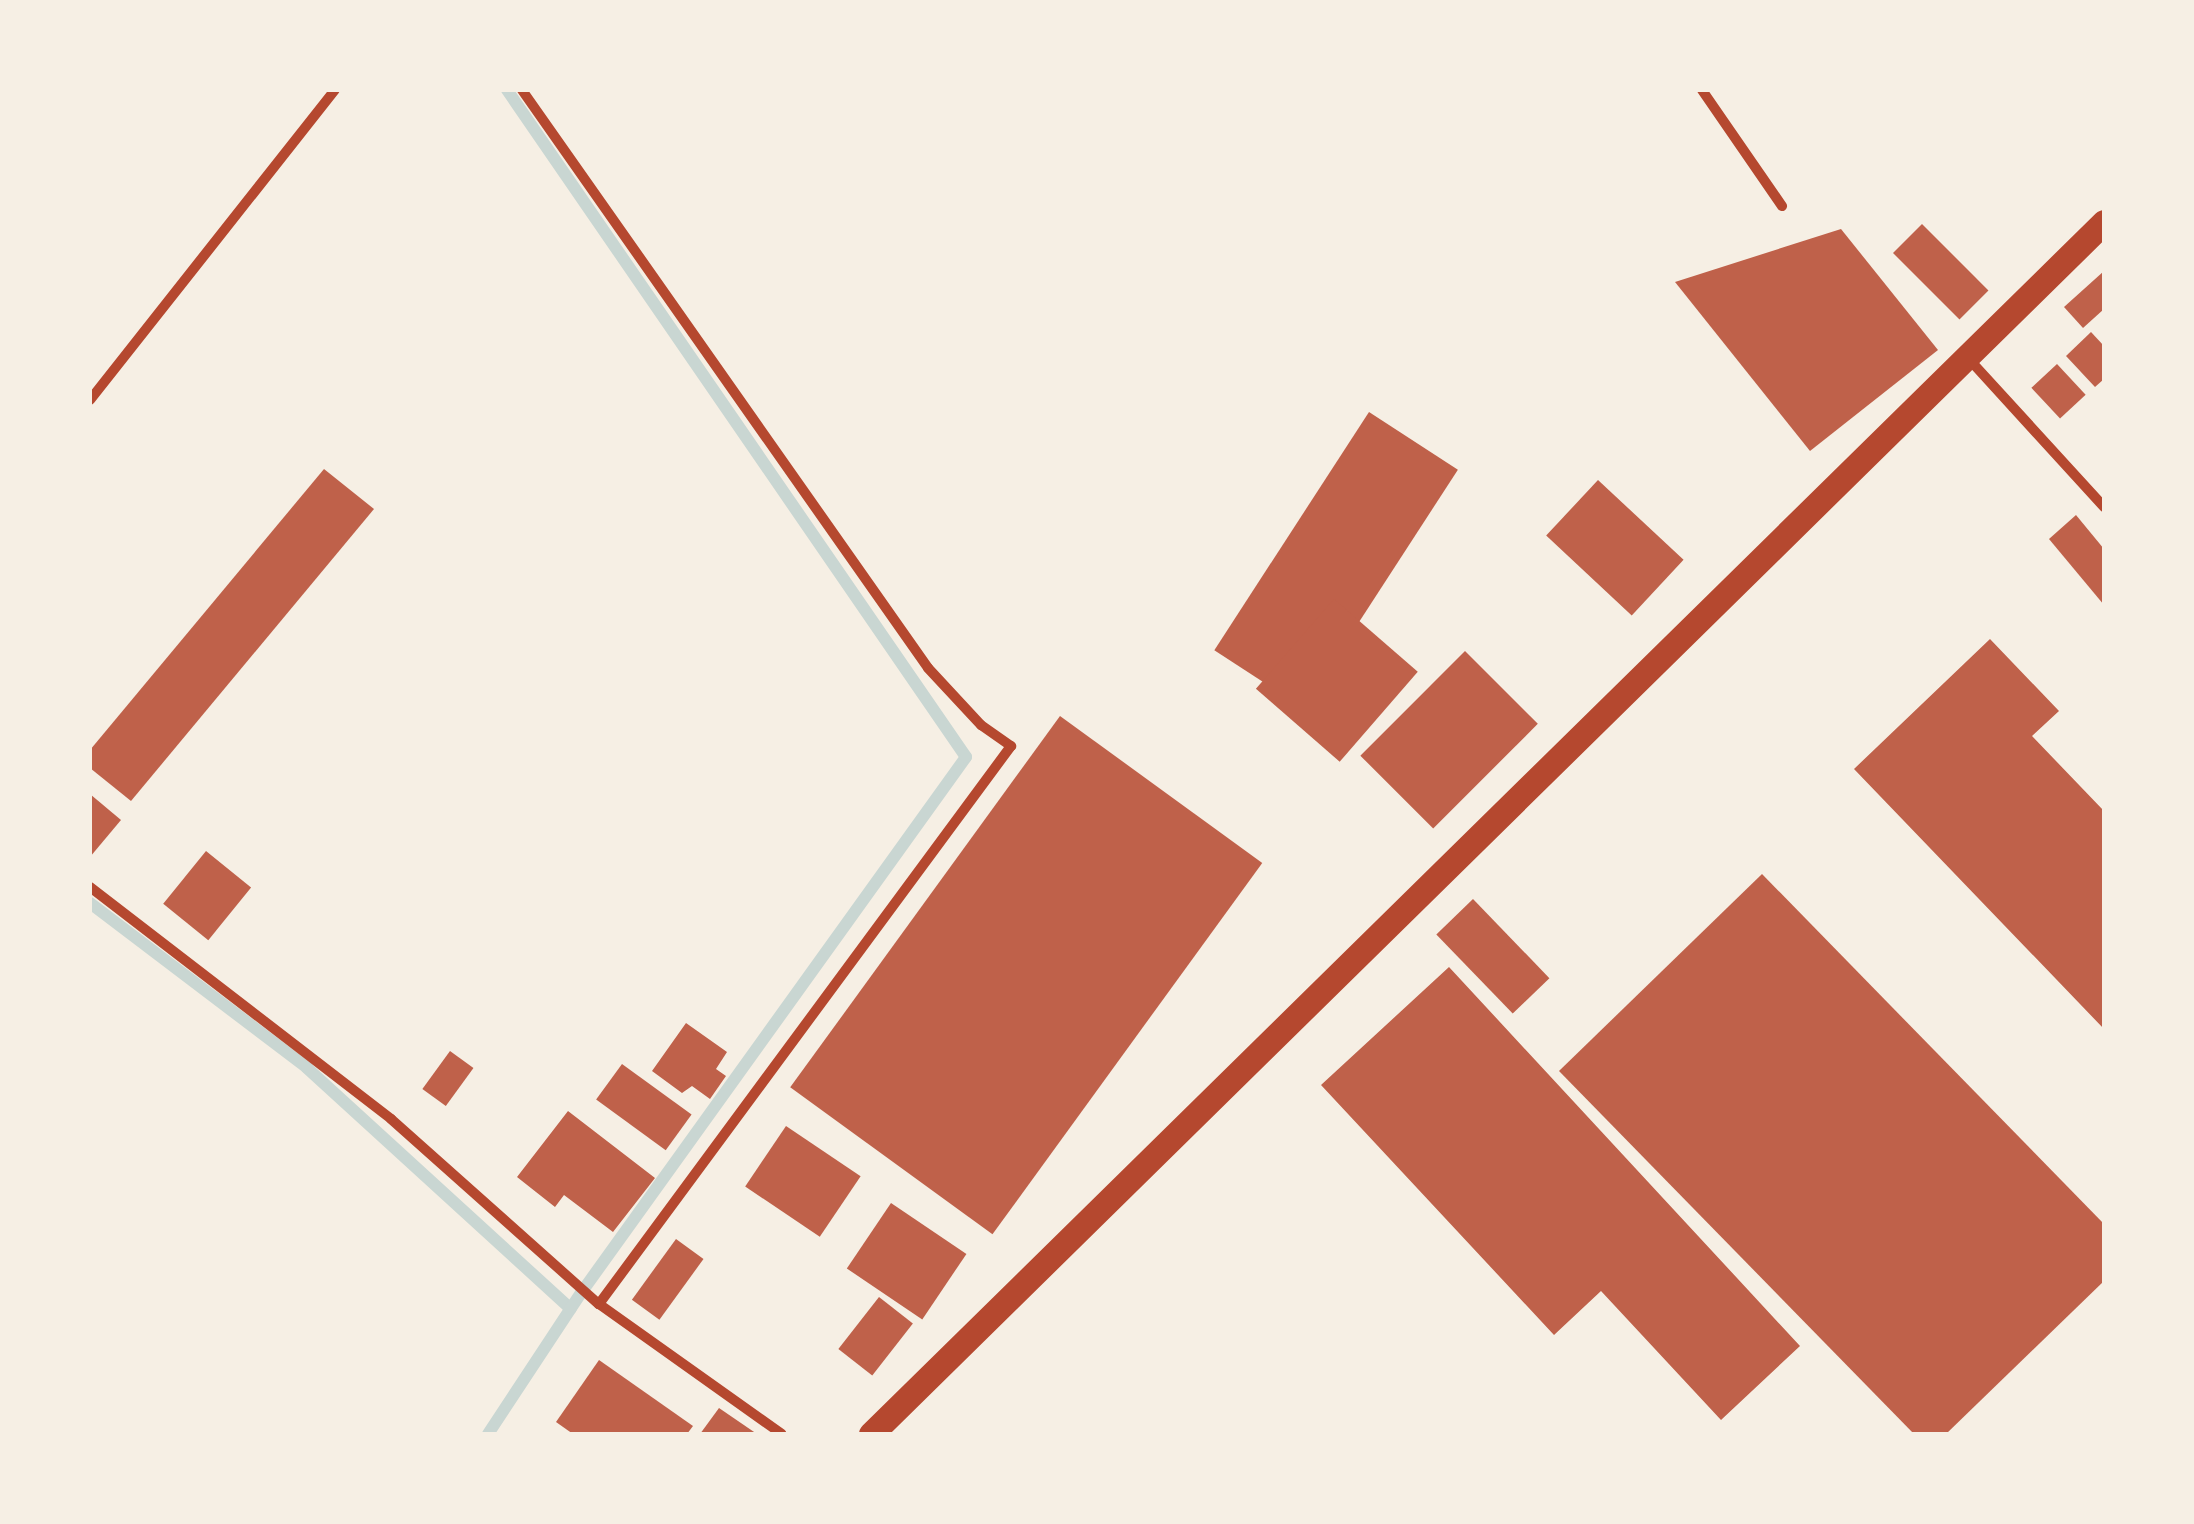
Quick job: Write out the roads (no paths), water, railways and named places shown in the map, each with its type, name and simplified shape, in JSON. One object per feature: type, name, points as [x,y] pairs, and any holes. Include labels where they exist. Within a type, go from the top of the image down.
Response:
[{"type":"main road","points":[[871,1434],[2104,222]]},
{"type":"street","points":[[90,400],[335,90]]},
{"type":"street","points":[[522,90],[928,668],[981,725],[1011,746],[599,1304]]},
{"type":"street","points":[[1702,90],[1782,206]]},
{"type":"street","points":[[1968,358],[2104,507]]},
{"type":"street","points":[[90,887],[391,1119],[599,1304],[782,1434]]},
{"type":"waterway","points":[[488,1434],[581,1293],[966,757],[507,90]]},
{"type":"waterway","points":[[90,903],[307,1068],[571,1309]]}]
